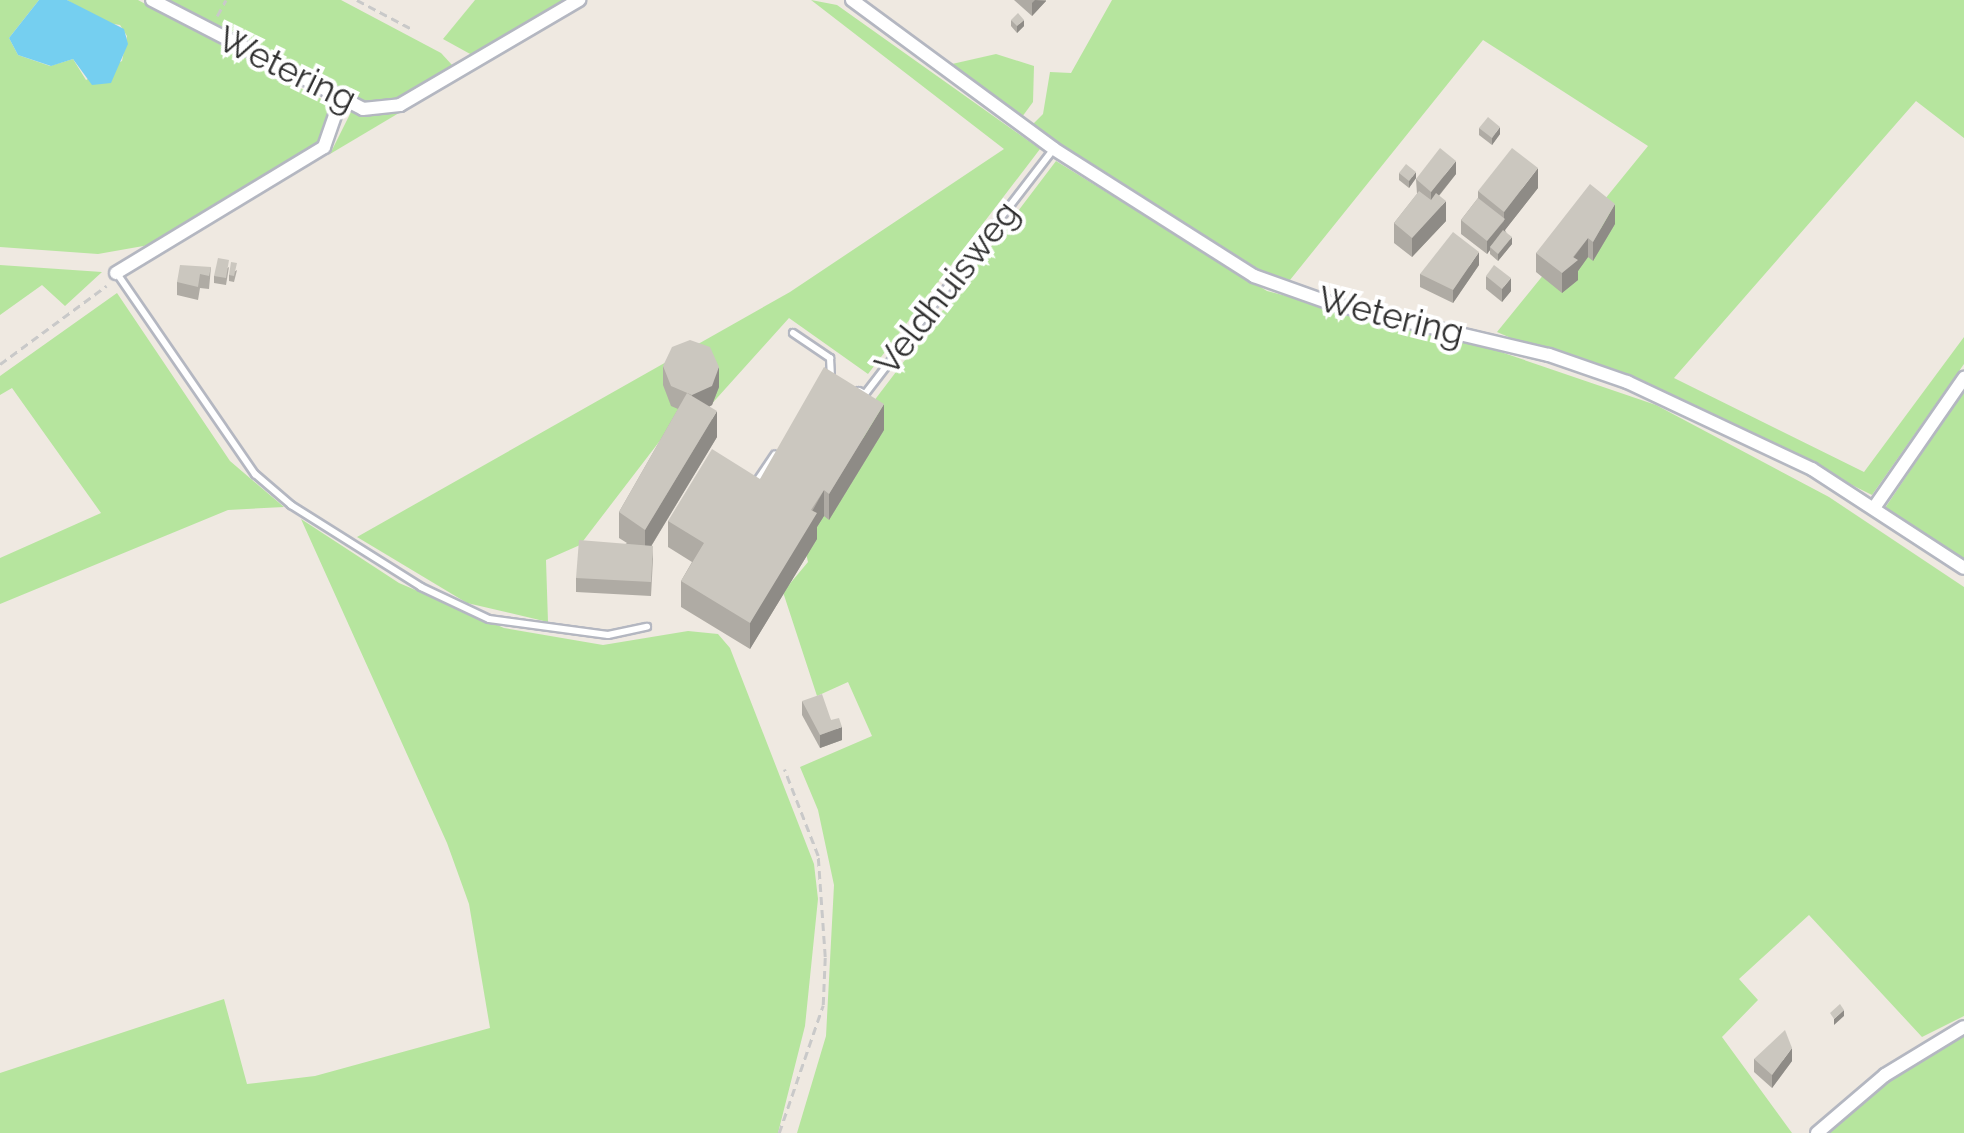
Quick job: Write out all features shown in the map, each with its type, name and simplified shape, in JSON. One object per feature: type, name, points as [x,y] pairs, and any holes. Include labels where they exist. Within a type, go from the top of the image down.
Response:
[{"type":"street","name":"Wetering","points":[[152,0],[340,102],[363,109],[400,105],[579,0]]},
{"type":"street","name":"Wetering","points":[[852,0],[1054,148],[1194,242],[1280,286],[1549,355],[1627,382],[1742,432],[1876,505],[1964,568]]},
{"type":"street","points":[[116,272],[324,147],[340,102]]},
{"type":"street","points":[[1876,505],[1964,378]]},
{"type":"street","points":[[1817,1133],[1885,1075],[1964,1028]]},
{"type":"lane","name":"Veldhuisweg","points":[[853,387],[865,394],[1054,148]]},
{"type":"lane","points":[[116,272],[255,474],[291,506],[421,587],[489,619],[608,635],[647,627]]},
{"type":"lane","name":"Veldhuisweg","points":[[793,333],[830,358],[828,374],[841,381]]},
{"type":"lane","points":[[818,390],[828,374]]},
{"type":"lane","points":[[756,482],[777,451]]},
{"type":"path","points":[[208,30],[226,0]]},
{"type":"path","points":[[357,0],[414,30]]},
{"type":"path","points":[[0,364],[116,272]]},
{"type":"path","points":[[779,1133],[823,1005],[824,909],[818,856],[784,769]]},
{"type":"green space","points":[[0,0],[39,0],[9,38],[18,55],[50,66],[73,59],[86,80],[122,61],[127,36],[120,25],[101,22],[67,0],[138,0],[325,101],[331,113],[320,143],[149,245],[98,254],[0,247]]},
{"type":"green space","points":[[167,0],[341,0],[441,53],[453,66],[395,99],[367,102]]},
{"type":"green space","points":[[475,0],[565,0],[472,55],[443,39]]},
{"type":"green space","points":[[811,0],[837,5],[1040,149],[868,374],[789,318],[699,418],[685,408],[580,545],[546,560],[548,622],[467,603],[357,537],[790,292],[1004,149]]},
{"type":"green space","points":[[1112,0],[1964,0],[1964,138],[1916,101],[1674,378],[1864,472],[1964,337],[1964,364],[1872,495],[1665,392],[1569,363],[1497,332],[1648,146],[1483,40],[1290,280],[1268,273],[1226,254],[1032,125],[1043,114],[1050,72],[1071,73]]},
{"type":"green space","points":[[996,54],[1034,66],[1033,102],[1022,117],[952,64]]},
{"type":"green space","points":[[404,110],[330,154],[351,112]]},
{"type":"green space","points":[[1056,161],[1267,291],[1492,349],[1656,405],[1829,497],[1964,587],[1964,1016],[1922,1037],[1809,915],[1739,979],[1758,1000],[1722,1037],[1792,1133],[797,1133],[826,1036],[834,885],[818,810],[800,767],[872,736],[848,682],[817,696],[783,592],[808,562],[795,505]]},
{"type":"green space","points":[[0,265],[102,272],[65,306],[42,285],[0,315]]},
{"type":"green space","points":[[117,293],[230,461],[284,507],[228,510],[0,604],[0,558],[101,513],[12,388],[0,395],[0,376]]},
{"type":"green space","points":[[1964,390],[1964,562],[1885,508]]},
{"type":"green space","points":[[301,519],[399,583],[504,628],[603,645],[688,631],[718,634],[730,648],[814,864],[818,899],[805,1026],[778,1133],[0,1133],[0,1073],[224,999],[247,1084],[315,1076],[490,1028],[469,904],[447,843]]},
{"type":"green space","points":[[1964,1035],[1964,1133],[1823,1133],[1896,1071]]},
{"type":"water","points":[[39,0],[67,0],[124,29],[128,44],[111,83],[92,85],[73,59],[51,66],[18,55],[9,38]]},
{"type":"building","points":[[1018,13],[1024,20],[1017,26],[1011,20]]},
{"type":"building","points":[[1488,117],[1500,127],[1492,138],[1479,128]]},
{"type":"building","points":[[1440,148],[1456,161],[1431,192],[1416,179]]},
{"type":"building","points":[[1512,148],[1538,168],[1504,212],[1478,191]]},
{"type":"building","points":[[1406,164],[1416,172],[1409,181],[1399,173]]},
{"type":"building","points":[[1590,184],[1615,204],[1593,242],[1588,238],[1573,257],[1578,260],[1562,273],[1536,253]]},
{"type":"building","points":[[1419,191],[1431,200],[1436,193],[1446,201],[1412,238],[1394,223]]},
{"type":"building","points":[[1478,198],[1505,219],[1487,241],[1461,220]]},
{"type":"building","points":[[1503,230],[1512,237],[1498,254],[1490,247]]},
{"type":"building","points":[[1453,232],[1479,252],[1453,290],[1420,274]]},
{"type":"building","points":[[218,258],[229,260],[226,278],[214,276]]},
{"type":"building","points":[[231,262],[237,263],[234,276],[229,275]]},
{"type":"building","points":[[180,265],[211,267],[209,276],[200,274],[198,287],[177,282]]},
{"type":"building","points":[[1494,265],[1511,278],[1502,289],[1486,276]]},
{"type":"building","points":[[690,340],[710,347],[719,367],[712,386],[692,395],[671,386],[663,366],[672,347]]},
{"type":"building","points":[[824,367],[884,404],[829,494],[824,490],[811,510],[817,513],[750,623],[681,581],[704,543],[668,521],[712,449],[760,479]]},
{"type":"building","points":[[687,393],[717,411],[645,530],[619,512]]},
{"type":"building","points":[[579,540],[653,546],[651,582],[576,578]]},
{"type":"building","points":[[822,694],[831,720],[839,718],[842,727],[820,735],[802,701]]},
{"type":"building","points":[[1840,1004],[1844,1010],[1834,1019],[1830,1013]]},
{"type":"building","points":[[1785,1030],[1792,1048],[1772,1075],[1754,1059]]}]
